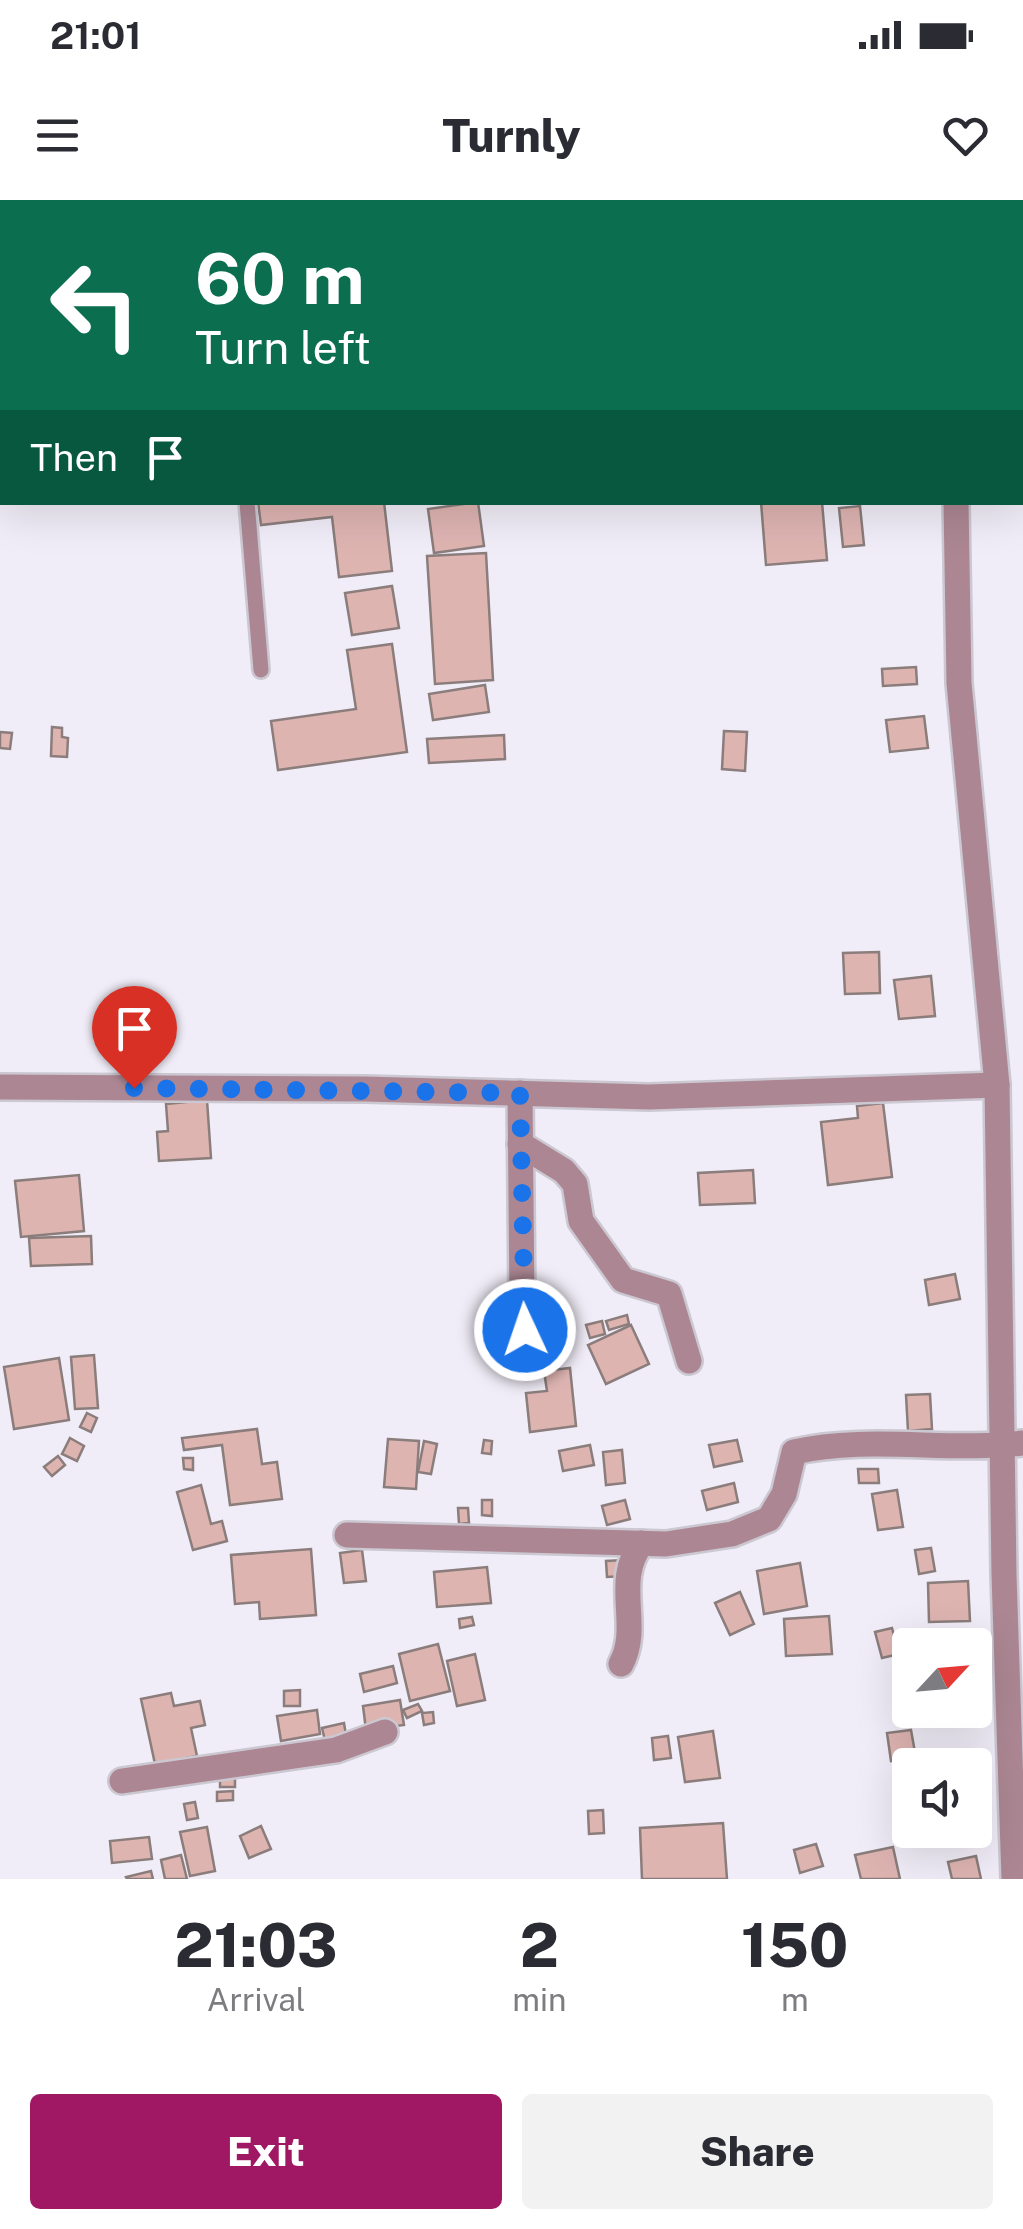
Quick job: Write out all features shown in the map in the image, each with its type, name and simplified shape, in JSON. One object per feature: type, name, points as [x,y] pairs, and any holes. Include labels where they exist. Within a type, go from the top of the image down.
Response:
[{"type":"street","points":[[956,505],[959,683],[997,1085],[1012,1444],[1014,1879]]},
{"type":"street","points":[[0,1087],[649,1097],[997,1085]]},
{"type":"street","points":[[520,1093],[522,1302],[525,1330],[542,1343]]},
{"type":"street","points":[[520,1144],[564,1172],[575,1184],[581,1221],[623,1280],[669,1294],[690,1361]]},
{"type":"street","points":[[347,1535],[642,1543],[732,1534],[769,1519],[784,1494],[794,1452],[827,1444],[1012,1444]]},
{"type":"street","points":[[621,1664],[629,1650],[629,1559],[642,1543]]},
{"type":"street","points":[[122,1781],[336,1750],[385,1732]]},
{"type":"lane","points":[[247,505],[261,670]]},
{"type":"building","points":[[258,505],[384,505],[392,571],[339,577],[332,517],[261,525]]},
{"type":"building","points":[[478,505],[484,546],[434,553],[428,509]]},
{"type":"building","points":[[761,505],[822,505],[827,560],[766,565]]},
{"type":"building","points":[[860,506],[864,545],[843,547],[839,508]]},
{"type":"building","points":[[486,553],[493,680],[435,684],[427,556]]},
{"type":"building","points":[[392,586],[399,628],[352,635],[345,593]]},
{"type":"building","points":[[392,644],[407,752],[278,770],[271,721],[356,709],[347,650]]},
{"type":"building","points":[[916,667],[917,684],[883,686],[882,669]]},
{"type":"building","points":[[485,685],[489,712],[433,720],[429,694]]},
{"type":"building","points":[[924,716],[928,748],[890,752],[886,720]]},
{"type":"building","points":[[52,727],[62,728],[62,737],[68,738],[67,757],[51,756]]},
{"type":"building","points":[[724,731],[747,732],[745,771],[722,769]]},
{"type":"building","points":[[0,732],[12,733],[10,749],[0,748]]},
{"type":"building","points":[[504,735],[505,759],[429,763],[427,739]]},
{"type":"building","points":[[879,952],[880,993],[845,994],[843,953]]},
{"type":"building","points":[[931,976],[935,1016],[899,1019],[894,980]]},
{"type":"building","points":[[207,1100],[211,1158],[159,1161],[157,1132],[168,1131],[166,1104]]},
{"type":"building","points":[[883,1103],[892,1177],[828,1185],[821,1122],[858,1118],[857,1106]]},
{"type":"building","points":[[753,1170],[755,1203],[700,1205],[698,1173]]},
{"type":"building","points":[[79,1175],[84,1231],[21,1237],[15,1181]]},
{"type":"building","points":[[91,1236],[92,1264],[31,1266],[29,1238]]},
{"type":"building","points":[[955,1274],[960,1299],[929,1305],[925,1280]]},
{"type":"building","points":[[627,1315],[629,1324],[609,1330],[606,1321]]},
{"type":"building","points":[[602,1321],[605,1334],[590,1338],[586,1325]]},
{"type":"building","points":[[631,1325],[649,1364],[606,1384],[588,1345]]},
{"type":"building","points":[[94,1355],[98,1408],[75,1409],[71,1357]]},
{"type":"building","points":[[59,1358],[69,1420],[14,1429],[4,1367]]},
{"type":"building","points":[[570,1368],[576,1426],[530,1432],[526,1393],[547,1391],[544,1371]]},
{"type":"building","points":[[930,1394],[932,1429],[908,1431],[906,1395]]},
{"type":"building","points":[[87,1413],[97,1418],[91,1432],[80,1427]]},
{"type":"building","points":[[257,1429],[262,1464],[277,1462],[282,1499],[230,1505],[222,1445],[184,1450],[182,1438]]},
{"type":"building","points":[[70,1438],[84,1446],[77,1461],[62,1454]]},
{"type":"building","points":[[388,1439],[419,1441],[416,1489],[384,1487]]},
{"type":"building","points":[[484,1440],[492,1441],[491,1454],[482,1453]]},
{"type":"building","points":[[737,1440],[742,1461],[714,1467],[709,1445]]},
{"type":"building","points":[[424,1441],[437,1444],[431,1474],[418,1472]]},
{"type":"building","points":[[590,1445],[594,1465],[563,1471],[559,1451]]},
{"type":"building","points":[[622,1450],[625,1483],[606,1485],[603,1452]]},
{"type":"building","points":[[58,1456],[65,1465],[52,1476],[44,1467]]},
{"type":"building","points":[[183,1458],[193,1458],[193,1470],[184,1469]]},
{"type":"building","points":[[858,1469],[878,1469],[879,1483],[859,1483]]},
{"type":"building","points":[[734,1483],[738,1502],[707,1510],[702,1491]]},
{"type":"building","points":[[201,1485],[211,1524],[222,1521],[227,1541],[193,1550],[177,1492]]},
{"type":"building","points":[[897,1490],[903,1527],[878,1530],[872,1494]]},
{"type":"building","points":[[482,1500],[492,1500],[492,1516],[482,1515]]},
{"type":"building","points":[[625,1500],[630,1519],[607,1525],[602,1506]]},
{"type":"building","points":[[458,1508],[468,1508],[469,1523],[459,1524]]},
{"type":"building","points":[[931,1548],[935,1571],[919,1574],[915,1550]]},
{"type":"building","points":[[311,1549],[316,1615],[260,1619],[259,1602],[235,1604],[231,1555]]},
{"type":"building","points":[[362,1550],[366,1581],[344,1583],[340,1553]]},
{"type":"building","points":[[623,1560],[624,1576],[607,1577],[606,1561]]},
{"type":"building","points":[[800,1563],[807,1606],[764,1614],[757,1571]]},
{"type":"building","points":[[487,1567],[491,1603],[437,1607],[434,1572]]},
{"type":"building","points":[[968,1581],[970,1621],[929,1622],[928,1583]]},
{"type":"building","points":[[740,1592],[754,1624],[730,1635],[715,1603]]},
{"type":"building","points":[[829,1616],[832,1654],[786,1656],[784,1619]]},
{"type":"building","points":[[472,1617],[474,1625],[460,1628],[459,1619]]},
{"type":"building","points":[[892,1628],[892,1656],[882,1658],[875,1632]]},
{"type":"building","points":[[438,1644],[450,1691],[410,1701],[399,1654]]},
{"type":"building","points":[[475,1654],[485,1700],[457,1706],[447,1661]]},
{"type":"building","points":[[393,1666],[397,1683],[364,1692],[360,1674]]},
{"type":"building","points":[[300,1690],[300,1706],[284,1706],[284,1691]]},
{"type":"building","points":[[171,1693],[174,1706],[200,1701],[205,1725],[191,1728],[197,1756],[155,1764],[141,1699]]},
{"type":"building","points":[[400,1700],[404,1725],[366,1730],[363,1706]]},
{"type":"building","points":[[418,1704],[422,1711],[407,1718],[403,1710]]},
{"type":"building","points":[[317,1710],[320,1734],[281,1741],[277,1716]]},
{"type":"building","points":[[433,1712],[434,1723],[424,1725],[422,1713]]},
{"type":"building","points":[[344,1723],[347,1741],[326,1745],[322,1728]]},
{"type":"building","points":[[911,1730],[914,1748],[892,1748],[891,1761],[887,1733]]},
{"type":"building","points":[[713,1731],[720,1778],[685,1782],[678,1737]]},
{"type":"building","points":[[668,1736],[671,1758],[654,1760],[652,1738]]},
{"type":"building","points":[[235,1770],[235,1787],[220,1787],[220,1771]]},
{"type":"building","points":[[233,1791],[233,1800],[217,1801],[217,1792]]},
{"type":"building","points":[[195,1802],[198,1818],[187,1820],[184,1804]]},
{"type":"building","points":[[603,1810],[604,1833],[589,1834],[588,1811]]},
{"type":"building","points":[[723,1823],[727,1879],[642,1879],[640,1828]]},
{"type":"building","points":[[261,1826],[271,1849],[249,1858],[240,1836]]},
{"type":"building","points":[[207,1827],[215,1871],[190,1876],[180,1832]]},
{"type":"building","points":[[149,1837],[152,1859],[112,1863],[110,1841]]},
{"type":"building","points":[[816,1844],[823,1866],[800,1873],[794,1850]]},
{"type":"building","points":[[892,1847],[900,1879],[861,1879],[855,1855]]},
{"type":"building","points":[[181,1855],[187,1879],[165,1879],[161,1860]]},
{"type":"building","points":[[976,1856],[981,1879],[952,1879],[948,1862]]},
{"type":"building","points":[[151,1871],[153,1879],[126,1877]]},
{"type":"route","points":[[134,1088],[520,1093],[525,1330]]}]
